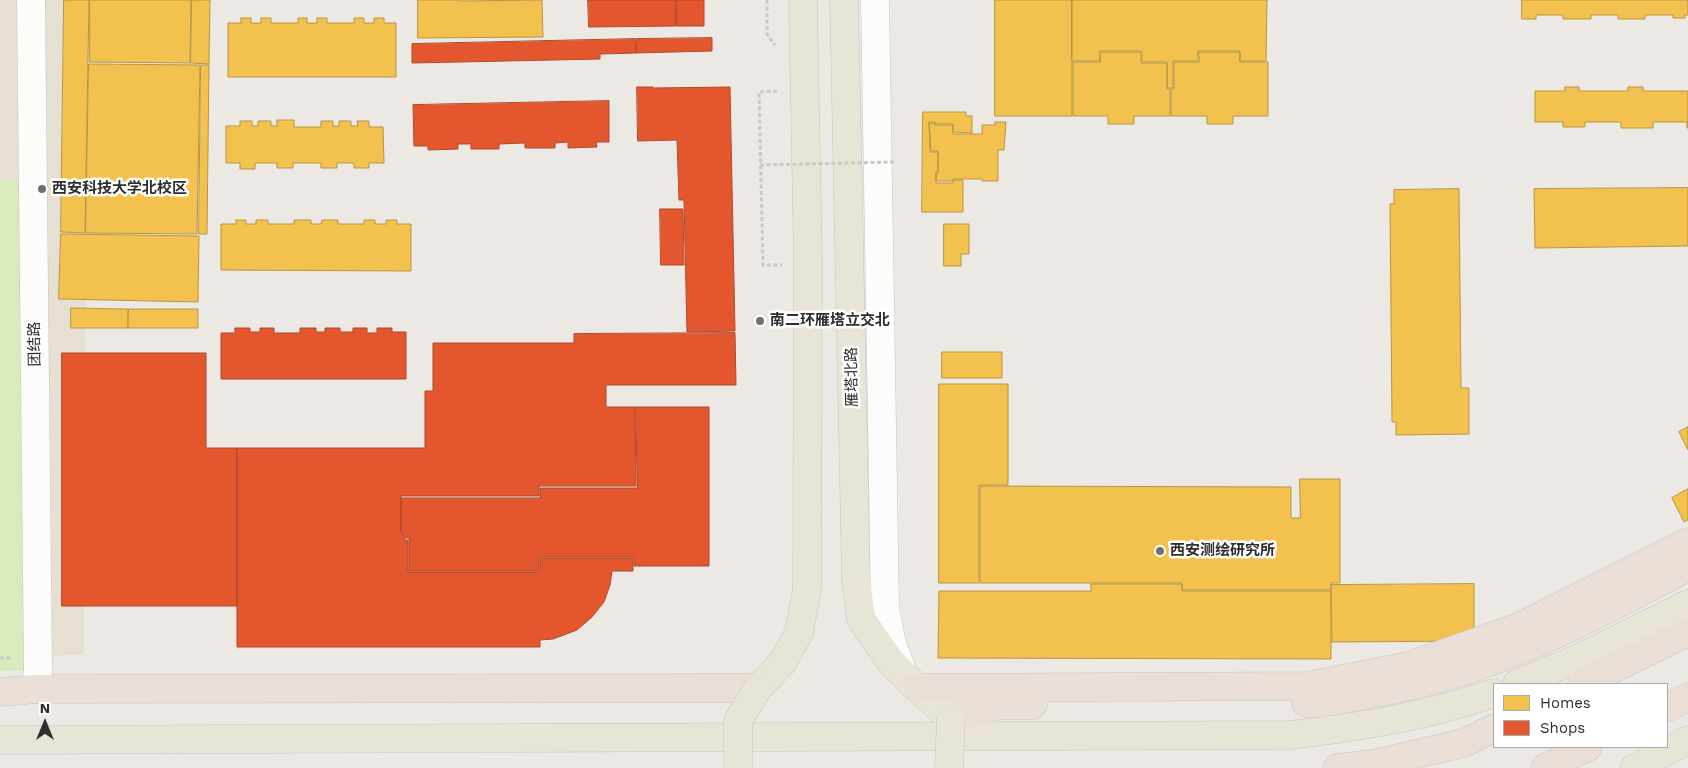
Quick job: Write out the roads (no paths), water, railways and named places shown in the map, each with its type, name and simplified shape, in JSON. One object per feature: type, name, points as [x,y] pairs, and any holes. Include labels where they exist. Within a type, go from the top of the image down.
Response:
[{"type":"highway","points":[[910,681],[1307,686],[1408,666],[1519,627],[1688,542]]},
{"type":"highway","points":[[951,718],[1001,705],[1320,703],[1406,688],[1468,670],[1557,635],[1688,567]]},
{"type":"highway","points":[[1584,683],[1688,632]]},
{"type":"highway","points":[[0,692],[36,689],[758,688]]},
{"type":"highway","points":[[1668,707],[1688,697]]},
{"type":"highway","points":[[1337,768],[1373,764],[1464,743],[1493,728]]},
{"type":"highway","points":[[1545,768],[1586,748]]},
{"type":"main road","points":[[738,768],[738,721],[758,688],[782,663],[799,633],[806,589],[808,264],[803,0]]},
{"type":"main road","name":"雁塔北路","points":[[844,0],[856,580],[862,618],[890,661],[951,718]]},
{"type":"main road","points":[[1519,683],[1577,659],[1688,604]]},
{"type":"main road","points":[[0,740],[1290,735],[1350,728],[1409,718],[1493,693]]},
{"type":"main road","points":[[949,768],[951,718]]},
{"type":"main road","points":[[1634,768],[1688,740]]},
{"type":"street","name":"团结路","points":[[31,0],[38,670],[36,689]]},
{"type":"street","points":[[875,0],[885,608],[892,644],[910,681]]},
{"type":"place","name":"西安科技大学北校区","points":[[42,189]]},
{"type":"place","name":"南二环雁塔立交北","points":[[760,321]]},
{"type":"place","name":"西安测绘研究所","points":[[1160,551]]}]
